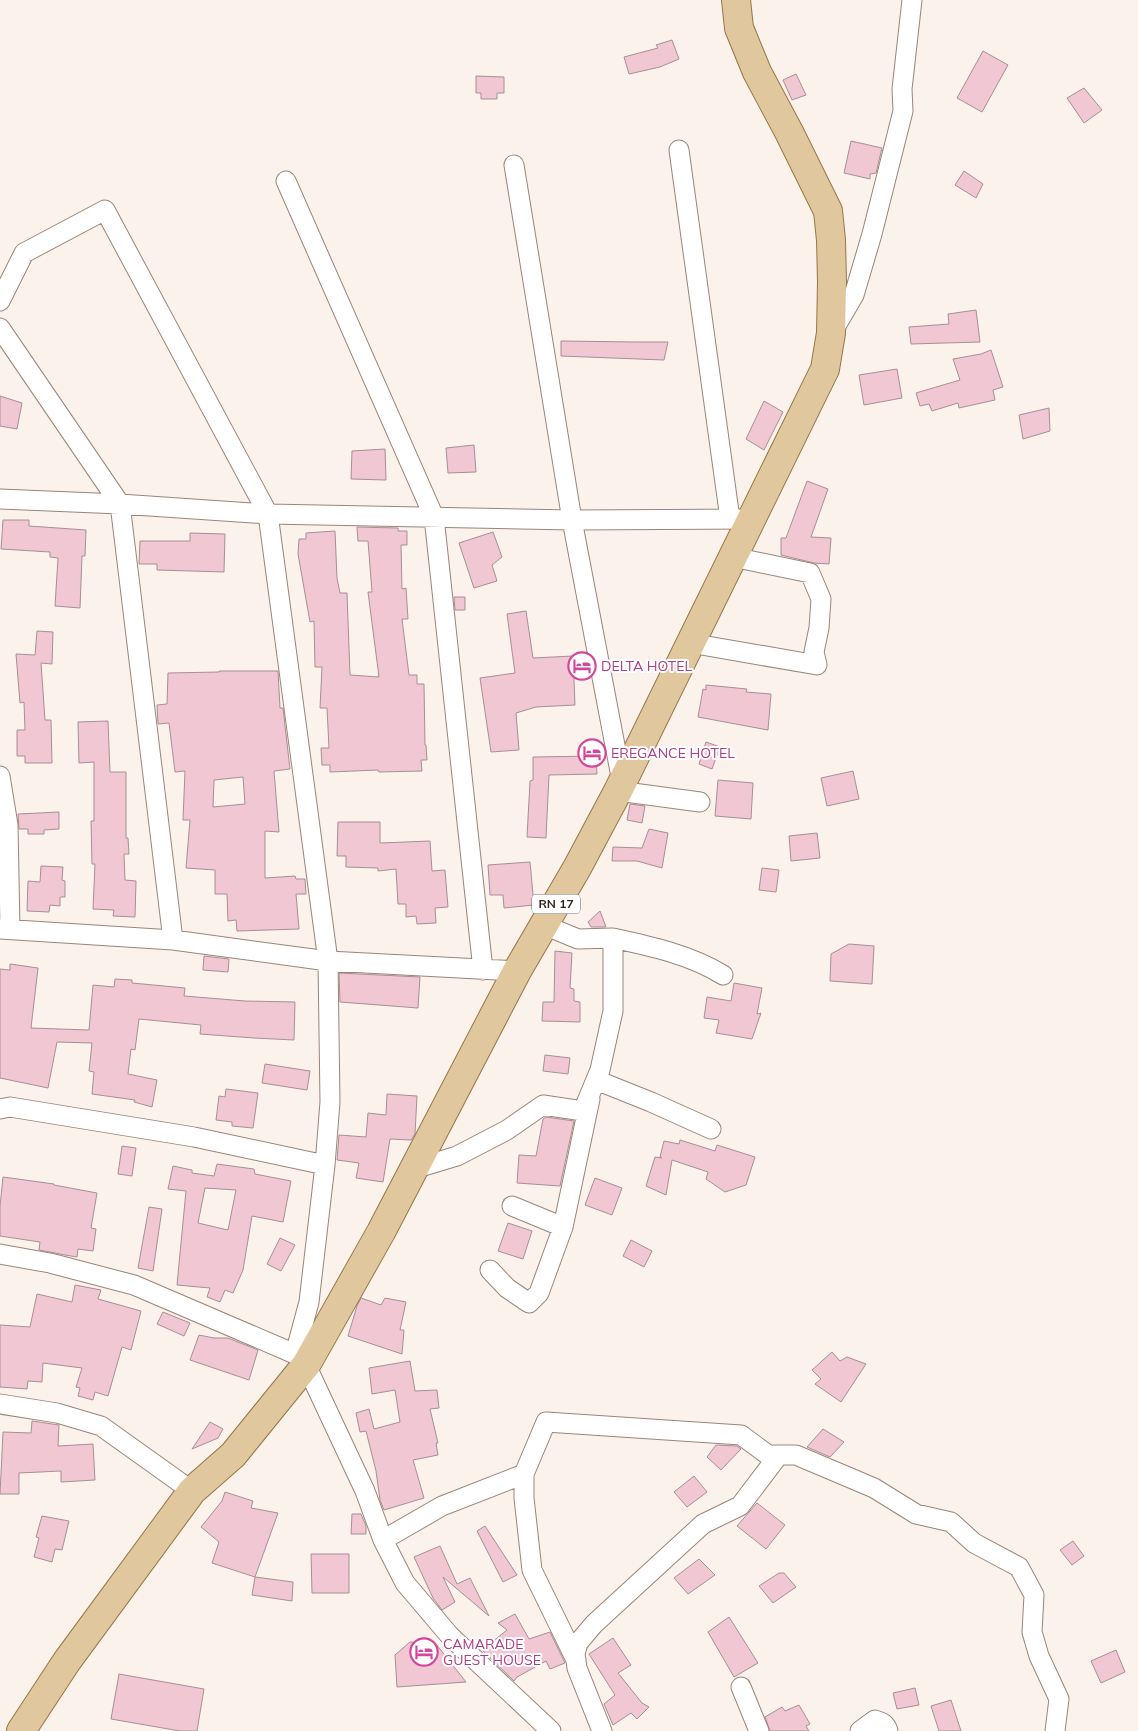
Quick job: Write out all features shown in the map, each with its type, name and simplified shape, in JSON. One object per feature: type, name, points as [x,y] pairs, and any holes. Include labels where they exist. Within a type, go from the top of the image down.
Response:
[{"type":"main road","name":"RN 17","points":[[21,1731],[67,1662],[192,1491],[233,1455],[301,1359],[381,1232],[517,971],[577,868],[620,787],[732,557],[741,519],[825,369],[831,334],[831,240],[828,210],[757,72],[739,28],[736,0]]},
{"type":"street","points":[[831,334],[854,295],[872,234],[903,111],[902,89],[912,0]]},
{"type":"street","points":[[0,499],[120,504],[268,514],[572,520],[741,519],[679,150]]},
{"type":"street","points":[[514,165],[572,520],[620,787],[700,802]]},
{"type":"street","points":[[286,181],[434,517],[483,970]]},
{"type":"street","points":[[0,301],[24,253],[105,210],[268,514],[328,962],[330,1102],[325,1165],[301,1359],[364,1491],[383,1540],[405,1583],[450,1636],[551,1731]]},
{"type":"street","points":[[0,328],[120,504],[173,940]]},
{"type":"street","points":[[690,643],[817,665],[814,652],[819,628],[821,598],[810,573],[732,557]]},
{"type":"street","points":[[0,776],[8,826],[5,929],[173,940],[328,962],[517,971]]},
{"type":"street","points":[[544,925],[578,939],[613,938],[656,947],[714,969],[723,975]]},
{"type":"street","points":[[414,1168],[456,1156],[508,1130],[543,1105],[583,1110],[600,1070],[613,1011],[613,938]]},
{"type":"street","points":[[594,1085],[651,1102],[711,1129]]},
{"type":"street","points":[[490,1270],[507,1288],[529,1303],[539,1294],[563,1227],[594,1085]]},
{"type":"street","points":[[0,1109],[10,1106],[194,1137],[325,1165]]},
{"type":"street","points":[[512,1206],[563,1227]]},
{"type":"street","points":[[0,1254],[50,1263],[134,1285],[301,1359]]},
{"type":"street","points":[[0,1404],[57,1413],[101,1426],[192,1491]]},
{"type":"street","points":[[576,1660],[532,1570],[524,1498],[524,1474],[546,1422],[741,1435],[775,1460],[740,1506],[703,1524],[594,1624],[578,1643],[575,1654],[578,1668],[602,1731]]},
{"type":"street","points":[[768,1456],[796,1455],[874,1488],[916,1514],[951,1522],[974,1543],[1019,1567],[1034,1595],[1032,1632],[1039,1656],[1059,1699],[1055,1731]]},
{"type":"street","points":[[383,1540],[442,1506],[524,1474]]},
{"type":"street","points":[[741,1688],[759,1731]]},
{"type":"street","points":[[860,1731],[875,1720],[882,1722],[888,1731]]},
{"type":"building","points":[[672,40],[679,59],[660,67],[629,74],[624,57],[658,48],[656,45]]},
{"type":"building","points":[[983,51],[1008,65],[982,112],[957,98]]},
{"type":"building","points":[[796,74],[806,95],[792,100],[783,80]]},
{"type":"building","points":[[476,76],[504,77],[504,93],[497,93],[497,99],[481,99],[481,93],[476,93]]},
{"type":"building","points":[[1084,88],[1102,110],[1084,123],[1067,98]]},
{"type":"building","points":[[851,141],[882,148],[876,173],[870,174],[870,179],[844,173]]},
{"type":"building","points":[[964,171],[983,184],[976,198],[955,185]]},
{"type":"building","points":[[976,310],[980,342],[911,344],[909,327],[949,324],[948,314]]},
{"type":"building","points":[[561,341],[668,342],[664,360],[561,356]]},
{"type":"building","points":[[991,350],[1003,387],[993,390],[995,400],[959,408],[958,403],[932,411],[929,404],[920,406],[916,393],[960,380],[953,359],[981,354]]},
{"type":"building","points":[[897,369],[902,398],[864,405],[859,375]]},
{"type":"building","points":[[0,396],[22,403],[17,429],[0,426]]},
{"type":"building","points":[[764,401],[783,412],[764,450],[746,439]]},
{"type":"building","points":[[1049,408],[1050,431],[1023,439],[1019,415]]},
{"type":"building","points":[[474,445],[476,472],[448,473],[446,448]]},
{"type":"building","points":[[385,449],[386,480],[351,479],[352,451]]},
{"type":"building","points":[[807,481],[828,489],[811,537],[831,538],[829,564],[814,563],[781,555],[781,538],[786,538]]},
{"type":"building","points":[[3,520],[29,520],[29,526],[86,530],[85,556],[82,556],[80,608],[55,606],[58,558],[50,557],[50,552],[1,549]]},
{"type":"building","points":[[357,527],[398,528],[398,531],[407,531],[407,545],[401,545],[402,589],[406,588],[408,619],[402,619],[409,675],[417,675],[417,684],[424,684],[427,760],[421,760],[422,771],[330,772],[330,765],[322,765],[321,748],[329,748],[327,708],[320,708],[322,667],[315,667],[314,621],[310,622],[298,554],[299,539],[306,539],[306,533],[335,531],[337,578],[340,593],[347,593],[350,675],[379,677],[368,592],[372,592],[368,541],[358,541]]},
{"type":"building","points":[[493,532],[502,557],[492,565],[497,581],[474,588],[459,543]]},
{"type":"building","points":[[190,533],[225,534],[224,572],[157,570],[157,564],[139,564],[140,541],[190,541]]},
{"type":"building","points":[[454,597],[465,597],[465,610],[455,610]]},
{"type":"building","points":[[526,611],[533,658],[573,656],[575,705],[536,707],[516,713],[519,750],[491,752],[480,678],[515,673],[507,614]]},
{"type":"building","points":[[37,631],[53,632],[52,664],[41,663],[45,720],[51,720],[52,763],[25,763],[25,756],[17,756],[17,730],[25,730],[24,702],[20,703],[16,654],[35,655]]},
{"type":"building","points":[[278,671],[280,708],[283,708],[290,769],[274,771],[279,832],[265,831],[265,878],[295,876],[296,879],[305,879],[306,894],[296,894],[299,929],[237,931],[236,920],[228,921],[227,894],[215,894],[215,870],[186,868],[190,820],[183,820],[185,771],[175,772],[169,723],[158,724],[157,705],[167,704],[168,673]],"holes":[[[243,777],[245,804],[213,807],[214,780]]]},
{"type":"building","points":[[706,685],[747,689],[746,692],[771,694],[768,730],[698,717],[703,689],[706,690]]},
{"type":"building","points":[[108,721],[110,772],[126,772],[126,838],[128,838],[129,854],[124,854],[125,880],[136,881],[135,917],[113,916],[114,910],[93,909],[95,864],[92,864],[91,821],[94,821],[94,762],[79,763],[78,722]]},
{"type":"building","points":[[706,742],[720,747],[712,769],[699,764]]},
{"type":"building","points":[[596,756],[597,774],[549,775],[546,838],[527,837],[530,781],[533,780],[533,757]]},
{"type":"building","points":[[853,771],[859,799],[827,806],[821,778]]},
{"type":"building","points":[[718,780],[753,783],[751,819],[715,816]]},
{"type":"building","points":[[630,804],[645,806],[642,823],[627,820]]},
{"type":"building","points":[[59,812],[59,829],[44,830],[44,834],[28,834],[28,829],[19,829],[18,814]]},
{"type":"building","points":[[338,822],[380,822],[380,843],[430,841],[432,871],[445,870],[448,907],[435,908],[436,923],[417,924],[416,916],[406,917],[406,904],[398,904],[396,869],[378,871],[378,868],[346,867],[346,856],[337,856]]},
{"type":"building","points":[[649,829],[668,833],[662,868],[637,861],[612,861],[613,847],[642,848]]},
{"type":"building","points":[[817,833],[820,858],[791,861],[789,836]]},
{"type":"building","points":[[530,862],[534,905],[504,908],[503,895],[490,895],[488,865]]},
{"type":"building","points":[[41,866],[63,867],[62,880],[65,881],[65,897],[60,897],[60,906],[50,905],[49,912],[27,911],[28,881],[40,882]]},
{"type":"building","points":[[762,868],[779,870],[776,892],[759,890]]},
{"type":"building","points":[[600,911],[606,927],[591,927],[588,922]]},
{"type":"building","points":[[849,944],[874,946],[872,984],[830,981],[831,954]]},
{"type":"building","points":[[555,951],[572,953],[570,988],[574,989],[574,1001],[580,1002],[580,1022],[542,1021],[543,1002],[554,1002]]},
{"type":"building","points":[[204,956],[229,959],[228,972],[203,970]]},
{"type":"building","points":[[10,964],[38,968],[31,1028],[89,1030],[93,985],[114,987],[115,979],[132,980],[132,983],[185,988],[184,996],[245,1001],[295,1002],[294,1040],[200,1034],[201,1025],[139,1019],[135,1050],[131,1049],[128,1074],[157,1080],[152,1107],[134,1102],[135,1100],[92,1094],[94,1072],[89,1071],[92,1043],[57,1042],[48,1088],[0,1078],[0,969],[10,970]]},
{"type":"building","points":[[339,973],[420,977],[418,1008],[340,1002]]},
{"type":"building","points":[[734,983],[762,988],[757,1014],[761,1013],[752,1039],[716,1033],[719,1020],[704,1018],[707,997],[731,1001]]},
{"type":"building","points":[[545,1055],[570,1058],[568,1074],[543,1071]]},
{"type":"building","points":[[265,1064],[310,1071],[307,1090],[262,1083]]},
{"type":"building","points":[[226,1089],[258,1093],[253,1128],[232,1126],[232,1122],[216,1120],[219,1096],[225,1097]]},
{"type":"building","points":[[387,1094],[417,1096],[415,1134],[411,1140],[390,1139],[383,1182],[356,1178],[359,1163],[337,1160],[339,1135],[366,1137],[368,1113],[386,1115]]},
{"type":"building","points":[[546,1117],[574,1121],[560,1186],[517,1183],[519,1155],[536,1156],[543,1119]]},
{"type":"building","points":[[680,1140],[715,1151],[717,1145],[755,1157],[746,1185],[725,1192],[706,1179],[708,1172],[672,1160],[666,1195],[646,1186],[655,1157],[662,1158],[660,1157],[664,1141],[679,1144]]},
{"type":"building","points":[[122,1146],[136,1148],[132,1176],[118,1174]]},
{"type":"building","points":[[217,1164],[254,1169],[255,1174],[291,1181],[283,1222],[252,1216],[243,1270],[233,1293],[225,1290],[220,1302],[207,1297],[210,1288],[177,1285],[186,1191],[168,1189],[173,1166],[192,1170],[192,1173],[214,1176]],"holes":[[[205,1188],[236,1190],[228,1230],[198,1223]]]},
{"type":"building","points":[[3,1177],[54,1184],[97,1193],[91,1228],[96,1229],[93,1251],[78,1249],[77,1257],[39,1250],[40,1242],[0,1236],[0,1206]]},
{"type":"building","points":[[595,1178],[622,1188],[612,1215],[585,1205]]},
{"type":"building","points":[[149,1207],[162,1209],[153,1271],[138,1268]]},
{"type":"building","points":[[508,1223],[532,1231],[523,1259],[498,1251]]},
{"type":"building","points":[[280,1238],[295,1245],[281,1271],[267,1264]]},
{"type":"building","points":[[631,1240],[652,1251],[644,1267],[623,1256]]},
{"type":"building","points":[[75,1285],[101,1290],[98,1299],[141,1311],[131,1350],[122,1347],[108,1396],[95,1392],[93,1400],[78,1396],[80,1388],[76,1387],[82,1368],[43,1363],[42,1382],[28,1381],[27,1389],[0,1387],[0,1325],[30,1327],[37,1294],[72,1302]]},
{"type":"building","points":[[361,1298],[381,1305],[385,1298],[406,1302],[400,1330],[404,1330],[402,1354],[348,1336]]},
{"type":"building","points":[[163,1312],[190,1323],[184,1336],[157,1324]]},
{"type":"building","points":[[199,1335],[228,1338],[258,1350],[249,1380],[190,1360]]},
{"type":"building","points":[[832,1352],[840,1361],[847,1357],[866,1364],[841,1402],[815,1384],[821,1379],[812,1370]]},
{"type":"building","points":[[410,1361],[415,1391],[437,1390],[439,1408],[430,1409],[438,1443],[436,1443],[438,1455],[413,1460],[424,1498],[384,1510],[380,1500],[376,1471],[366,1431],[360,1432],[356,1413],[369,1409],[374,1429],[400,1422],[395,1390],[372,1394],[369,1368]]},
{"type":"building","points":[[32,1421],[59,1425],[58,1446],[93,1444],[95,1480],[61,1482],[61,1471],[19,1473],[19,1494],[0,1494],[3,1432],[31,1433]]},
{"type":"building","points":[[210,1422],[223,1429],[218,1438],[192,1449]]},
{"type":"building","points":[[823,1429],[844,1442],[830,1457],[807,1447]]},
{"type":"building","points":[[716,1445],[737,1446],[741,1449],[721,1470],[707,1457]]},
{"type":"building","points":[[694,1476],[707,1492],[687,1507],[674,1492]]},
{"type":"building","points":[[225,1492],[253,1501],[251,1508],[278,1513],[255,1577],[212,1563],[219,1542],[201,1527],[222,1501]]},
{"type":"building","points":[[757,1503],[785,1525],[766,1549],[737,1526]]},
{"type":"building","points":[[352,1514],[361,1514],[366,1526],[366,1534],[351,1534]]},
{"type":"building","points":[[42,1516],[69,1521],[62,1550],[55,1549],[52,1562],[34,1557],[39,1538],[36,1537]]},
{"type":"building","points":[[485,1526],[517,1575],[503,1582],[477,1531]]},
{"type":"building","points":[[1073,1541],[1084,1556],[1072,1565],[1060,1550]]},
{"type":"building","points":[[440,1546],[457,1584],[470,1578],[489,1616],[443,1577],[455,1602],[442,1610],[433,1598],[414,1557]]},
{"type":"building","points":[[311,1554],[349,1554],[349,1593],[312,1593]]},
{"type":"building","points":[[699,1559],[715,1575],[688,1594],[674,1578]]},
{"type":"building","points":[[779,1573],[784,1573],[796,1587],[773,1603],[759,1586]]},
{"type":"building","points":[[255,1577],[293,1582],[292,1601],[252,1595]]},
{"type":"building","points":[[515,1614],[529,1639],[550,1632],[565,1663],[550,1669],[546,1661],[517,1677],[514,1681],[482,1650],[507,1630],[498,1623]]},
{"type":"building","points":[[729,1617],[758,1663],[734,1677],[708,1632]]},
{"type":"building","points":[[613,1638],[631,1665],[618,1673],[642,1703],[649,1707],[637,1719],[631,1713],[613,1725],[604,1704],[615,1695],[589,1654]]},
{"type":"building","points":[[410,1642],[436,1644],[466,1682],[397,1687],[395,1655]]},
{"type":"building","points":[[1116,1650],[1125,1672],[1101,1683],[1091,1661]]},
{"type":"building","points":[[119,1674],[204,1689],[197,1731],[180,1731],[111,1719]]},
{"type":"building","points":[[915,1688],[919,1705],[897,1709],[893,1693]]},
{"type":"building","points":[[951,1700],[961,1731],[939,1731],[931,1706]]},
{"type":"building","points":[[799,1705],[810,1724],[806,1726],[809,1731],[770,1731],[765,1717],[782,1707],[785,1711]]},
{"type":"place","name":"DELTA HOTEL","points":[[582,666]]},
{"type":"place","name":"EREGANCE HOTEL","points":[[592,753]]},
{"type":"place","name":"CAMARADE GUEST HOUSE","points":[[424,1652]]}]
